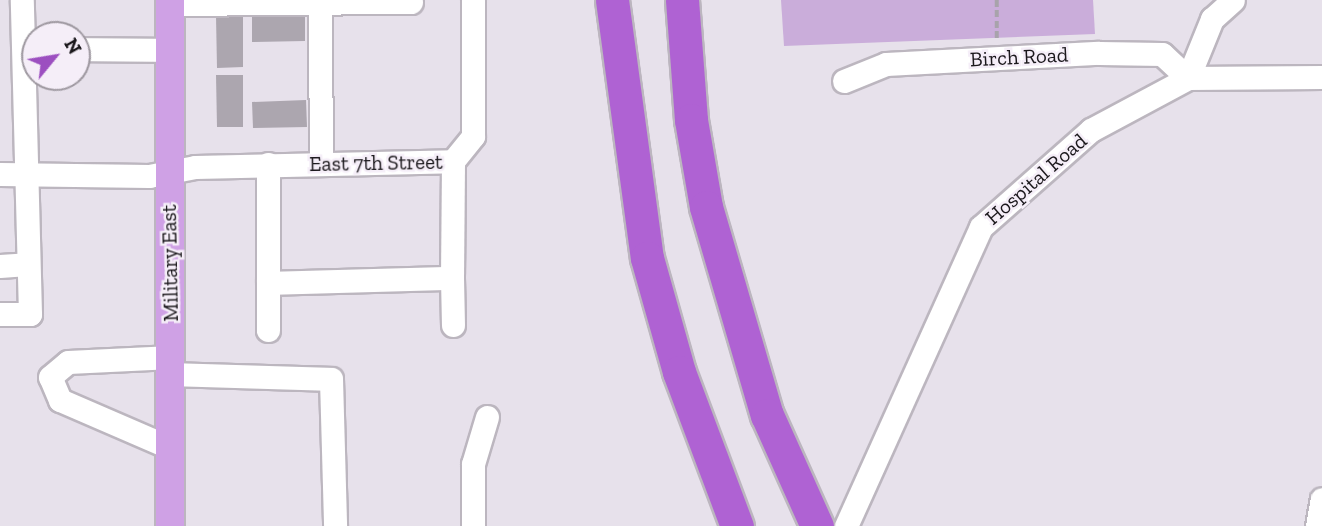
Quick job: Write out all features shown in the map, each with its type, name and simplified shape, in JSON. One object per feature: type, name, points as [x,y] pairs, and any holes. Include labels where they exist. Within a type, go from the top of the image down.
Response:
[{"type":"highway","points":[[612,0],[648,258],[679,372],[737,526]]},
{"type":"highway","points":[[682,0],[691,120],[706,207],[737,327],[795,482],[817,526]]},
{"type":"main road","name":"Military East","points":[[170,2],[170,526]]},
{"type":"street","points":[[22,0],[25,21]]},
{"type":"street","points":[[453,161],[473,136],[473,0]]},
{"type":"street","points":[[1188,78],[1212,19],[1233,0]]},
{"type":"street","points":[[320,1],[321,164]]},
{"type":"street","points":[[170,2],[411,2]]},
{"type":"street","points":[[91,49],[169,50]]},
{"type":"street","name":"Birch Road","points":[[844,81],[886,64],[1162,54],[1188,78]]},
{"type":"street","name":"Hospital Road","points":[[846,526],[981,227],[1091,130],[1188,78],[1322,77]]},
{"type":"street","points":[[0,314],[30,314],[27,264],[11,174],[23,91]]},
{"type":"street","name":"East 7th Street","points":[[11,174],[169,174],[268,164],[453,161],[453,325]]},
{"type":"street","points":[[268,164],[268,330]]},
{"type":"street","points":[[0,266],[27,264]]},
{"type":"street","points":[[268,283],[452,278]]},
{"type":"street","points":[[171,448],[60,400],[50,377],[68,362],[172,365],[331,379],[335,526]]},
{"type":"street","points":[[473,526],[473,464],[487,417]]},
{"type":"street","points":[[1317,526],[1322,499]]},
{"type":"path","points":[[997,0],[998,58]]},
{"type":"shaded area","points":[[781,0],[1093,0],[1095,34],[784,46]]},
{"type":"building","points":[[252,15],[305,15],[305,41],[252,42]]},
{"type":"building","points":[[216,16],[243,16],[243,67],[217,68]]},
{"type":"building","points":[[216,75],[243,75],[243,127],[217,127]]},
{"type":"building","points":[[306,100],[307,127],[253,128],[252,102]]}]
